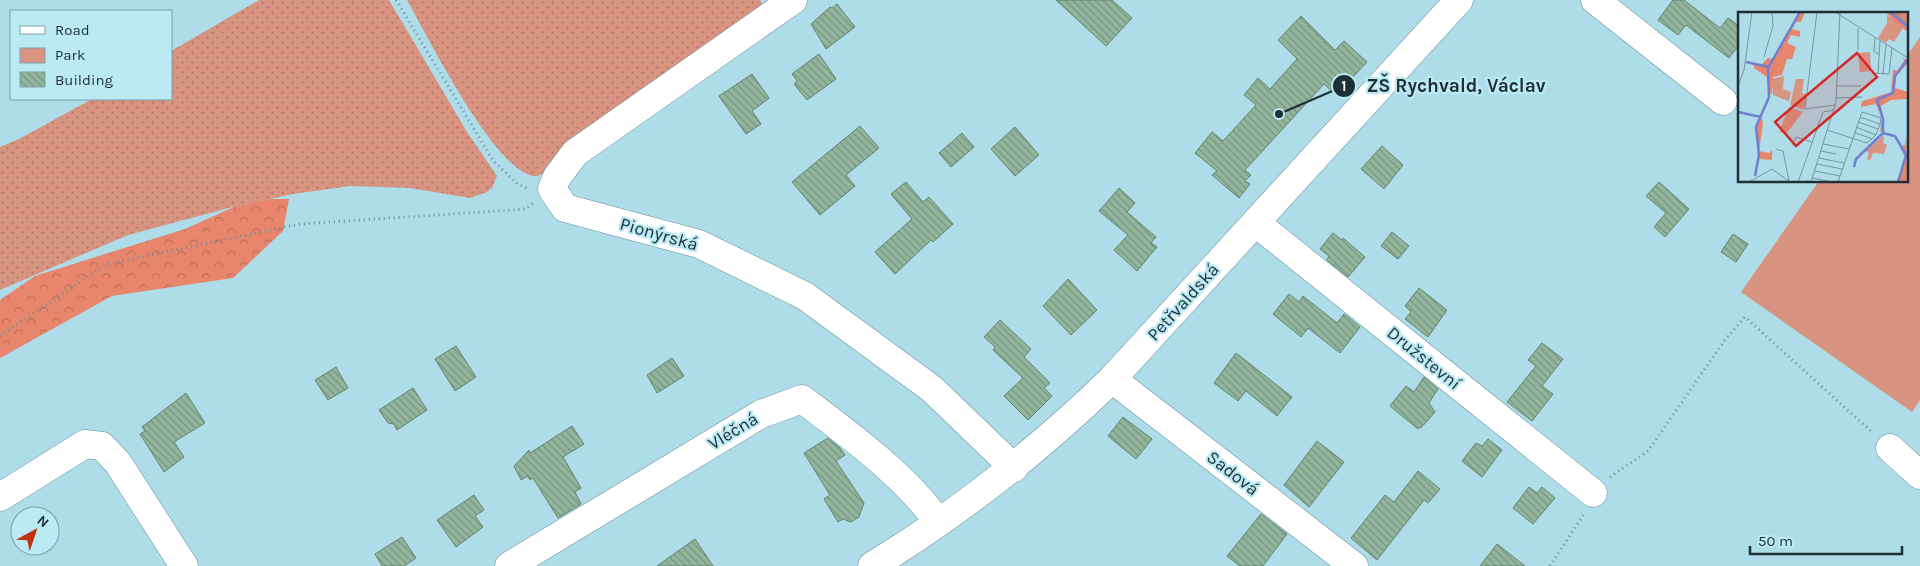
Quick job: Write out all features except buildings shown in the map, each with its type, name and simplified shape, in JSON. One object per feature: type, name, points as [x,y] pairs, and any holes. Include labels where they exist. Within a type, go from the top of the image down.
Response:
[{"type":"street","name":"Pionýrská","points":[[794,0],[575,153],[557,177],[552,189],[565,208],[699,244],[806,296],[932,389],[1014,468]]},
{"type":"street","name":"Petřvaldská","points":[[872,566],[1014,468],[1066,424],[1112,379],[1459,0]]},
{"type":"street","points":[[1595,0],[1723,101]]},
{"type":"street","name":"Družstevní","points":[[1256,222],[1593,493]]},
{"type":"street","name":"Sadová","points":[[1112,379],[1354,566]]},
{"type":"street","name":"Vléčná","points":[[510,566],[761,414],[802,399],[844,431],[909,488],[938,522]]},
{"type":"street","points":[[0,497],[85,444],[102,446],[118,463],[184,566]]},
{"type":"street","points":[[1890,448],[1920,475]]},
{"type":"path","points":[[396,0],[494,162],[518,184],[536,191]]},
{"type":"path","points":[[0,336],[107,264],[300,224],[526,208],[538,199]]},
{"type":"path","points":[[1550,566],[1578,526],[1593,493],[1611,476],[1648,451],[1725,340],[1745,317],[1890,448]]},
{"type":"green space","points":[[259,0],[389,0],[467,132],[497,176],[492,188],[487,192],[470,198],[410,188],[350,186],[293,194],[236,206],[128,235],[0,290],[0,147],[19,139],[90,100],[172,100],[172,50]]},
{"type":"green space","points":[[407,0],[760,0],[762,4],[758,9],[543,173],[534,176],[518,169],[501,152],[482,128],[463,100]]},
{"type":"green space","points":[[1920,37],[1920,400],[1912,412],[1741,292],[1818,182],[1908,182],[1908,54]]},
{"type":"green space","points":[[269,199],[289,199],[283,231],[233,278],[112,296],[0,358],[0,300],[35,276],[185,229],[236,206]]},
{"type":"place","name":"ZŠ Rychvald, Václav","points":[[1279,114]]}]
